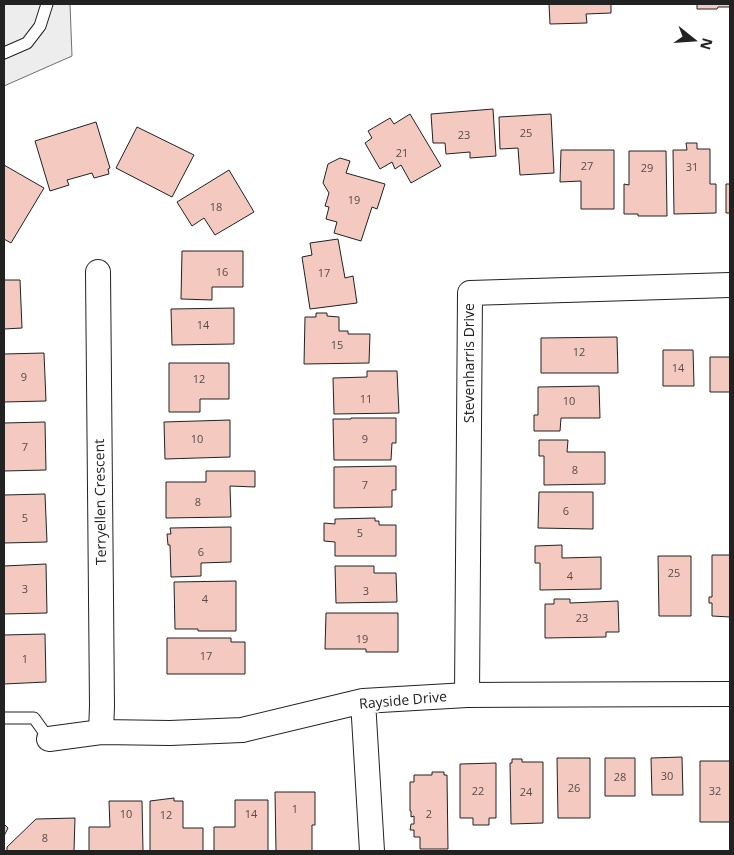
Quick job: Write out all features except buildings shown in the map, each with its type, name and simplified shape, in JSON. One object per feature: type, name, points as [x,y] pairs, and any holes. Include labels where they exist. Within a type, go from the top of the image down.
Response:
[{"type":"street","name":"Terryellen Crescent","points":[[98,272],[101,732]]},
{"type":"street","name":"Stevenharris Drive","points":[[467,695],[470,293],[730,285]]},
{"type":"street","name":"Rayside Drive","points":[[50,740],[101,732],[170,733],[242,730],[363,701],[467,695],[730,694]]},
{"type":"street","points":[[363,701],[372,851]]},
{"type":"lane","points":[[4,53],[27,43],[40,26],[47,4]]},
{"type":"lane","points":[[4,718],[34,718],[50,740]]},
{"type":"shaded area","points":[[4,4],[70,4],[72,56],[4,86]]}]
